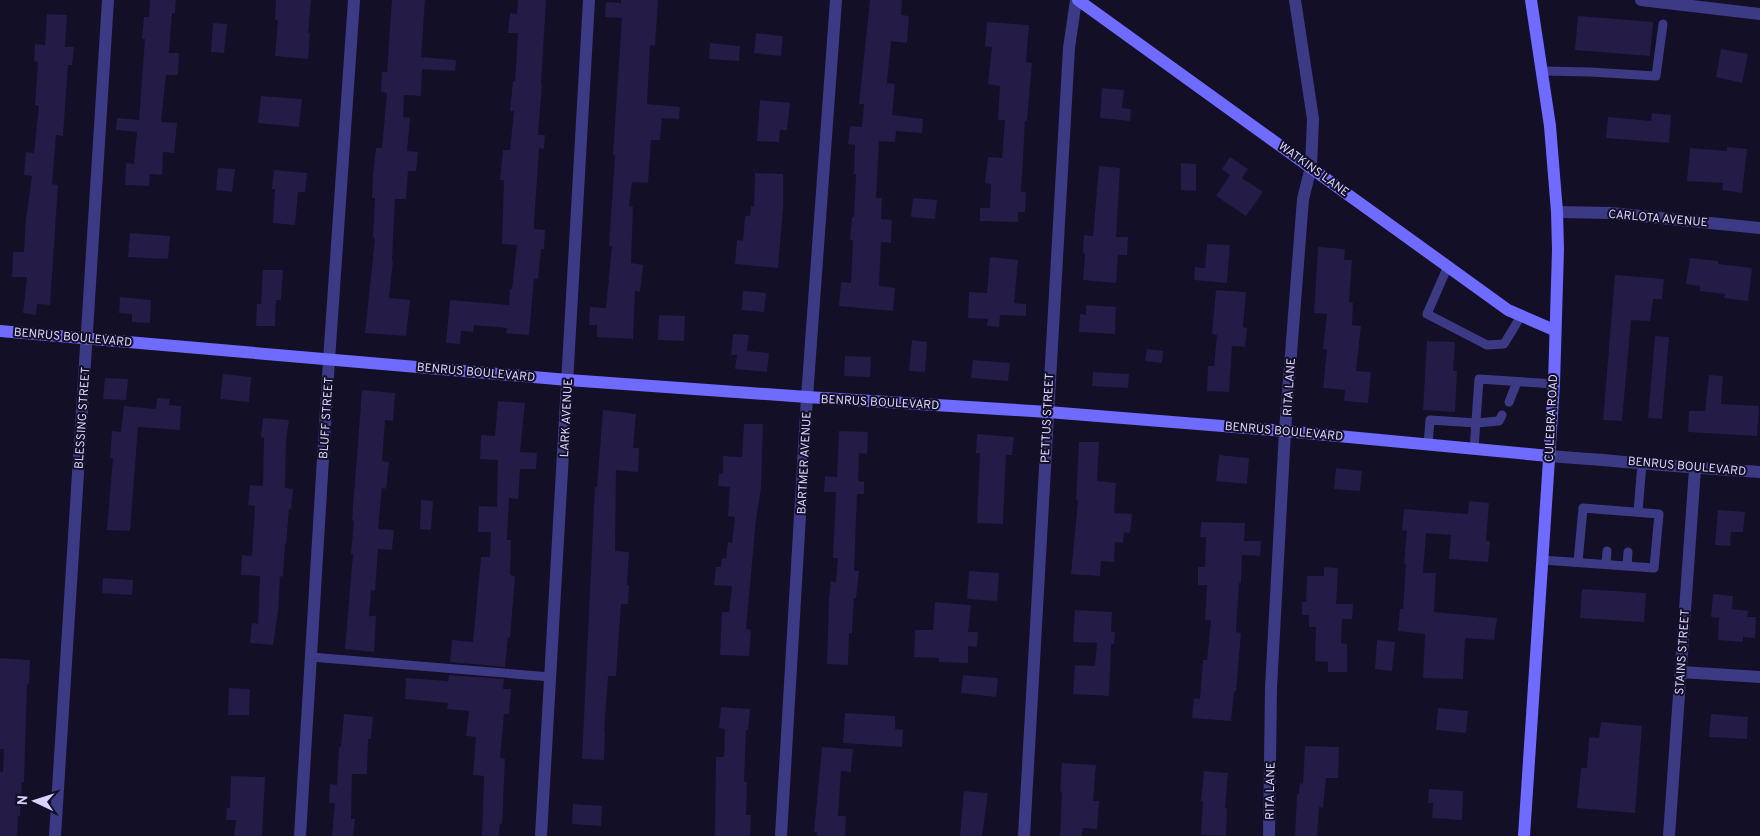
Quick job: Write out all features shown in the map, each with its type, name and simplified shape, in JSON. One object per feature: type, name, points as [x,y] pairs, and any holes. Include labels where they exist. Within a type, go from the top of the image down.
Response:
[{"type":"street","name":"BLESSING STREET","points":[[55,836],[108,0]]},
{"type":"street","name":"BLUFF STREET","points":[[300,836],[329,360],[354,0]]},
{"type":"street","name":"LARK AVENUE","points":[[541,836],[588,0]]},
{"type":"street","name":"BARTMER AVENUE","points":[[781,836],[807,398],[836,0]]},
{"type":"street","name":"WATKINS LANE","points":[[1077,0],[1312,167],[1508,310],[1554,330]]},
{"type":"street","name":"PETTUS STREET","points":[[1024,836],[1069,48],[1077,0]]},
{"type":"street","name":"RITA LANE","points":[[1269,836],[1271,688],[1285,431],[1303,199],[1312,167],[1313,118],[1295,0]]},
{"type":"street","name":"CULEBRA ROAD","points":[[1524,836],[1554,384],[1554,330],[1558,250],[1550,126],[1543,71],[1530,0]]},
{"type":"street","points":[[1641,0],[1760,14]]},
{"type":"street","name":"CARLOTA AVENUE","points":[[1557,212],[1611,213],[1760,228]]},
{"type":"street","name":"BENRUS BOULEVARD","points":[[0,331],[568,380],[807,398],[1048,412],[1285,431],[1695,469],[1760,472]]},
{"type":"street","name":"STAINS STREET","points":[[1669,836],[1695,469]]},
{"type":"street","points":[[1681,672],[1760,678]]},
{"type":"lane","points":[[1543,71],[1656,76],[1664,24]]},
{"type":"lane","points":[[1448,266],[1427,314],[1487,345],[1504,344],[1521,316]]},
{"type":"lane","points":[[1474,449],[1480,379],[1554,384]]},
{"type":"lane","points":[[1510,402],[1517,382]]},
{"type":"lane","points":[[1428,445],[1430,420],[1476,423],[1499,420],[1502,415]]},
{"type":"lane","points":[[1633,514],[1642,463]]},
{"type":"lane","points":[[1542,560],[1654,568],[1659,514],[1610,513],[1583,508],[1578,562]]},
{"type":"lane","points":[[1606,564],[1607,551]]},
{"type":"lane","points":[[1627,566],[1628,552]]},
{"type":"lane","points":[[311,657],[551,677]]},
{"type":"building","points":[[150,0],[176,0],[175,13],[172,13],[169,53],[179,53],[178,75],[166,75],[161,122],[177,123],[174,153],[163,152],[162,175],[150,174],[149,186],[125,185],[126,163],[134,164],[137,132],[116,130],[117,118],[139,120],[145,39],[142,39],[144,17],[149,17]]},
{"type":"building","points":[[276,0],[311,0],[308,59],[275,56],[278,20],[275,20]]},
{"type":"building","points":[[392,0],[425,0],[421,57],[456,60],[455,71],[422,69],[421,96],[404,95],[403,117],[410,118],[407,151],[418,152],[416,171],[408,171],[406,199],[395,199],[393,261],[389,298],[410,300],[406,336],[365,333],[375,238],[373,238],[375,198],[372,198],[373,175],[376,148],[382,148],[387,93],[381,92],[382,72],[387,72]]},
{"type":"building","points":[[518,0],[546,0],[538,135],[545,135],[544,149],[539,148],[534,224],[534,229],[545,230],[544,249],[541,249],[538,279],[534,279],[529,335],[506,333],[507,328],[474,325],[473,332],[461,331],[460,344],[446,343],[450,300],[509,305],[517,245],[502,244],[504,180],[500,180],[503,150],[510,150],[514,111],[510,111],[513,81],[515,82],[518,33],[508,33],[510,13],[517,14]]},
{"type":"building","points":[[621,0],[658,0],[655,46],[650,45],[647,104],[680,107],[679,119],[662,118],[660,140],[651,140],[648,183],[632,182],[629,206],[633,207],[631,263],[643,265],[640,292],[635,291],[633,339],[597,337],[597,325],[589,325],[590,307],[606,308],[612,246],[609,246],[615,155],[613,154],[622,18],[605,17],[606,2],[621,3]]},
{"type":"building","points":[[870,0],[902,0],[901,15],[909,16],[907,43],[891,41],[887,83],[895,84],[892,115],[923,119],[922,133],[896,131],[895,142],[879,141],[876,198],[882,198],[881,219],[892,220],[891,243],[881,242],[879,286],[895,288],[893,311],[839,306],[841,282],[851,283],[853,240],[850,240],[852,217],[854,217],[856,174],[854,174],[855,145],[848,144],[850,126],[862,127],[864,104],[859,104]]},
{"type":"building","points":[[47,14],[67,15],[65,47],[74,47],[72,65],[68,65],[63,136],[56,135],[52,184],[58,185],[50,305],[37,304],[36,315],[23,313],[27,277],[12,277],[13,252],[24,252],[32,176],[24,175],[26,152],[34,153],[39,106],[35,105],[38,62],[34,61],[35,44],[45,45]]},
{"type":"building","points":[[1578,16],[1653,22],[1650,56],[1575,50]]},
{"type":"building","points":[[987,22],[1029,25],[1026,62],[1032,63],[1027,121],[1025,121],[1021,192],[1026,192],[1025,212],[1018,212],[1018,222],[980,221],[980,208],[990,208],[991,184],[985,183],[988,157],[1002,158],[1005,120],[998,120],[1000,86],[988,84],[992,47],[985,46]]},
{"type":"building","points":[[213,23],[227,24],[224,53],[211,52]]},
{"type":"building","points":[[756,33],[783,36],[781,56],[754,53]]},
{"type":"building","points":[[710,43],[740,46],[739,61],[709,59]]},
{"type":"building","points":[[1721,49],[1748,54],[1742,83],[1716,77]]},
{"type":"building","points":[[1102,88],[1124,90],[1122,108],[1131,109],[1130,121],[1100,118]]},
{"type":"building","points":[[261,96],[302,99],[299,127],[258,123]]},
{"type":"building","points":[[760,100],[790,103],[787,130],[780,130],[779,142],[757,141]]},
{"type":"building","points":[[1652,113],[1671,115],[1669,143],[1606,138],[1608,117],[1651,121]]},
{"type":"building","points":[[1727,147],[1747,149],[1742,193],[1722,190],[1723,183],[1687,181],[1690,148],[1727,151]]},
{"type":"building","points":[[1230,157],[1248,169],[1242,178],[1263,192],[1246,216],[1216,196],[1230,175],[1222,169]]},
{"type":"building","points":[[1181,163],[1196,164],[1196,191],[1181,190]]},
{"type":"building","points":[[1099,166],[1120,168],[1116,237],[1128,237],[1127,255],[1118,255],[1116,283],[1083,280],[1084,235],[1093,236]]},
{"type":"building","points":[[218,168],[235,169],[232,192],[216,190]]},
{"type":"building","points":[[274,170],[307,173],[305,192],[298,192],[295,225],[273,223],[275,189],[272,189]]},
{"type":"building","points":[[755,173],[783,174],[783,209],[778,268],[735,264],[737,240],[743,241],[745,216],[750,216],[751,206],[754,207]]},
{"type":"building","points":[[913,198],[937,200],[935,219],[911,217]]},
{"type":"building","points":[[130,233],[170,236],[168,259],[128,257]]},
{"type":"building","points":[[1207,244],[1230,245],[1227,283],[1194,280],[1195,267],[1205,268]]},
{"type":"building","points":[[1318,247],[1345,249],[1344,260],[1352,260],[1349,302],[1353,303],[1352,325],[1361,326],[1356,371],[1371,372],[1368,403],[1344,401],[1345,390],[1323,388],[1327,350],[1323,349],[1327,314],[1314,313]]},
{"type":"building","points":[[990,257],[1018,260],[1014,303],[1026,304],[1026,316],[1000,315],[999,327],[987,326],[988,319],[968,318],[969,292],[987,293]]},
{"type":"building","points":[[1690,258],[1752,268],[1748,301],[1724,298],[1725,294],[1700,291],[1700,286],[1686,284]]},
{"type":"building","points":[[263,270],[283,270],[281,300],[276,300],[275,326],[256,326],[257,304],[261,304]]},
{"type":"building","points":[[1615,275],[1664,279],[1662,299],[1653,299],[1650,321],[1631,320],[1622,421],[1603,420]]},
{"type":"building","points":[[1216,290],[1246,292],[1243,327],[1247,328],[1245,347],[1232,346],[1229,392],[1207,391],[1208,366],[1214,366],[1217,335],[1212,334]]},
{"type":"building","points":[[743,291],[766,293],[764,312],[742,310]]},
{"type":"building","points":[[120,297],[151,300],[150,323],[132,322],[132,314],[119,313]]},
{"type":"building","points":[[1086,305],[1116,307],[1115,334],[1079,332],[1080,314],[1086,315]]},
{"type":"building","points":[[659,315],[685,316],[684,341],[658,340]]},
{"type":"building","points":[[733,334],[749,335],[747,351],[769,353],[767,372],[735,369],[737,355],[731,355]]},
{"type":"building","points":[[1655,336],[1669,337],[1662,419],[1648,418]]},
{"type":"building","points":[[912,340],[927,342],[925,372],[909,371]]},
{"type":"building","points":[[1427,341],[1455,342],[1453,371],[1457,371],[1455,412],[1423,410]]},
{"type":"building","points":[[1147,349],[1163,351],[1162,363],[1145,361]]},
{"type":"building","points":[[845,356],[871,357],[870,377],[844,376]]},
{"type":"building","points":[[973,360],[1010,363],[1008,381],[971,378]]},
{"type":"building","points":[[1093,372],[1129,374],[1128,388],[1092,386]]},
{"type":"building","points":[[223,374],[251,377],[249,402],[220,399]]},
{"type":"building","points":[[1709,375],[1723,376],[1721,404],[1759,406],[1757,436],[1688,432],[1689,411],[1705,411]]},
{"type":"building","points":[[105,378],[128,379],[126,400],[103,399]]},
{"type":"building","points":[[362,390],[395,393],[393,421],[385,420],[382,461],[389,462],[386,489],[382,488],[378,529],[394,530],[392,550],[378,549],[375,591],[371,590],[369,616],[376,616],[374,652],[345,649],[353,554],[351,554],[354,521],[352,520]]},
{"type":"building","points":[[157,398],[170,399],[169,405],[181,406],[180,430],[138,427],[130,531],[107,530],[113,458],[110,458],[112,431],[121,432],[124,406],[156,409]]},
{"type":"building","points":[[498,401],[525,403],[520,452],[537,453],[536,469],[520,469],[518,499],[509,498],[507,540],[511,540],[510,575],[515,576],[510,638],[508,637],[505,667],[450,662],[452,640],[473,642],[481,557],[490,557],[491,532],[478,532],[479,506],[497,507],[498,460],[480,459],[481,435],[495,436]]},
{"type":"building","points":[[603,410],[636,414],[633,448],[639,448],[638,472],[616,470],[615,551],[629,552],[627,585],[629,585],[628,604],[621,604],[616,676],[608,676],[604,760],[582,759],[595,487],[597,487]]},
{"type":"building","points":[[263,418],[289,420],[286,440],[285,488],[293,489],[285,544],[283,577],[280,576],[278,612],[273,645],[250,643],[252,623],[258,624],[260,576],[241,575],[242,555],[252,556],[255,506],[248,505],[250,485],[263,486],[264,438],[261,437]]},
{"type":"building","points":[[744,424],[763,424],[761,488],[756,519],[746,629],[751,630],[749,656],[720,655],[722,612],[729,612],[732,586],[714,585],[716,567],[721,567],[722,558],[726,559],[728,542],[732,543],[735,517],[728,516],[730,487],[718,486],[719,473],[723,474],[723,456],[742,457]]},
{"type":"building","points":[[839,431],[868,432],[867,454],[859,453],[858,481],[864,482],[864,494],[857,494],[854,571],[859,571],[856,598],[854,598],[852,633],[849,633],[848,665],[827,664],[829,598],[831,581],[836,582],[838,558],[833,558],[836,492],[824,492],[825,476],[837,477]]},
{"type":"building","points":[[977,434],[1014,437],[1012,455],[1006,455],[1003,524],[977,523],[980,453],[976,453]]},
{"type":"building","points":[[1079,442],[1099,442],[1097,481],[1116,483],[1114,513],[1132,514],[1130,533],[1124,532],[1123,543],[1115,542],[1114,562],[1101,561],[1100,576],[1071,574],[1078,501],[1076,500]]},
{"type":"building","points":[[1219,455],[1249,458],[1247,484],[1216,481]]},
{"type":"building","points":[[1336,468],[1362,471],[1360,491],[1334,489]]},
{"type":"building","points":[[421,500],[433,501],[431,530],[420,529]]},
{"type":"building","points":[[1469,501],[1489,503],[1486,541],[1490,541],[1488,562],[1449,559],[1451,535],[1426,533],[1423,573],[1436,573],[1434,612],[1497,618],[1494,640],[1465,638],[1463,679],[1423,678],[1425,634],[1398,631],[1400,609],[1403,609],[1406,564],[1404,564],[1407,531],[1402,530],[1404,509],[1468,514]]},
{"type":"building","points":[[1718,510],[1745,512],[1743,532],[1731,532],[1730,546],[1715,545]]},
{"type":"building","points":[[1201,522],[1245,523],[1244,541],[1261,541],[1260,556],[1242,555],[1236,632],[1241,633],[1236,691],[1234,691],[1231,721],[1192,718],[1194,698],[1200,699],[1203,660],[1207,660],[1211,620],[1205,620],[1207,585],[1198,585],[1198,567],[1205,567],[1206,537],[1200,537]]},
{"type":"building","points":[[1324,567],[1338,568],[1336,604],[1353,604],[1352,619],[1342,619],[1341,643],[1347,644],[1347,672],[1328,672],[1328,662],[1315,661],[1316,627],[1309,627],[1309,615],[1302,615],[1302,602],[1306,602],[1307,576],[1324,576]]},
{"type":"building","points":[[969,571],[999,573],[997,601],[967,599]]},
{"type":"building","points":[[103,578],[133,580],[132,595],[102,593]]},
{"type":"building","points":[[1582,589],[1646,593],[1644,622],[1580,618]]},
{"type":"building","points":[[1713,594],[1733,596],[1732,609],[1748,611],[1747,617],[1756,617],[1755,638],[1743,637],[1743,642],[1718,640],[1719,618],[1711,617]]},
{"type":"building","points":[[935,602],[971,605],[968,632],[978,632],[977,647],[968,646],[968,663],[939,662],[939,658],[914,657],[915,630],[933,630]]},
{"type":"building","points":[[1075,610],[1112,612],[1111,632],[1115,632],[1114,644],[1111,644],[1109,696],[1073,694],[1075,665],[1095,666],[1097,643],[1073,642]]},
{"type":"building","points":[[1377,640],[1395,642],[1392,671],[1375,669]]},
{"type":"building","points":[[0,658],[30,660],[29,685],[27,684],[24,782],[22,782],[17,836],[0,836],[0,772],[3,772],[4,749],[0,749]]},
{"type":"building","points":[[449,675],[504,679],[503,689],[511,689],[509,714],[504,714],[500,758],[505,759],[502,824],[500,823],[499,836],[482,836],[484,776],[473,775],[476,737],[466,736],[469,711],[447,709],[448,703],[405,699],[406,678],[448,681]]},
{"type":"building","points":[[963,675],[998,678],[996,697],[961,693]]},
{"type":"building","points":[[229,688],[250,689],[249,715],[228,715]]},
{"type":"building","points":[[721,707],[750,709],[748,730],[746,730],[744,782],[747,782],[746,815],[751,815],[750,836],[715,836],[716,757],[724,757],[725,729],[719,728]]},
{"type":"building","points":[[1438,708],[1468,711],[1466,733],[1436,730]]},
{"type":"building","points":[[845,713],[895,716],[895,729],[903,730],[902,747],[843,743]]},
{"type":"building","points":[[344,714],[373,717],[371,739],[368,739],[367,774],[352,774],[351,819],[355,819],[353,836],[332,836],[335,803],[329,803],[330,784],[337,785],[339,747],[341,747]]},
{"type":"building","points":[[1711,714],[1748,717],[1747,739],[1709,737]]},
{"type":"building","points":[[1601,722],[1642,726],[1635,813],[1577,808],[1581,768],[1587,768],[1589,737],[1599,738]]},
{"type":"building","points":[[1305,746],[1339,747],[1338,778],[1326,778],[1323,808],[1319,807],[1317,836],[1295,836],[1297,794],[1299,794],[1300,783],[1303,784]]},
{"type":"building","points":[[822,747],[853,749],[851,772],[841,771],[838,816],[846,816],[845,836],[817,836],[817,832],[814,832]]},
{"type":"building","points":[[1062,763],[1096,765],[1093,801],[1099,801],[1097,829],[1083,828],[1082,836],[1060,836]]},
{"type":"building","points":[[1204,771],[1228,773],[1225,808],[1227,808],[1226,836],[1201,835],[1203,801],[1201,801]]},
{"type":"building","points":[[231,776],[265,777],[262,836],[234,836],[236,820],[226,820],[227,808],[230,808]]},
{"type":"building","points":[[1429,789],[1463,791],[1462,820],[1432,818],[1433,803],[1428,803]]},
{"type":"building","points":[[964,791],[988,793],[982,836],[960,836]]},
{"type":"building","points":[[573,804],[602,806],[601,826],[572,824]]}]
